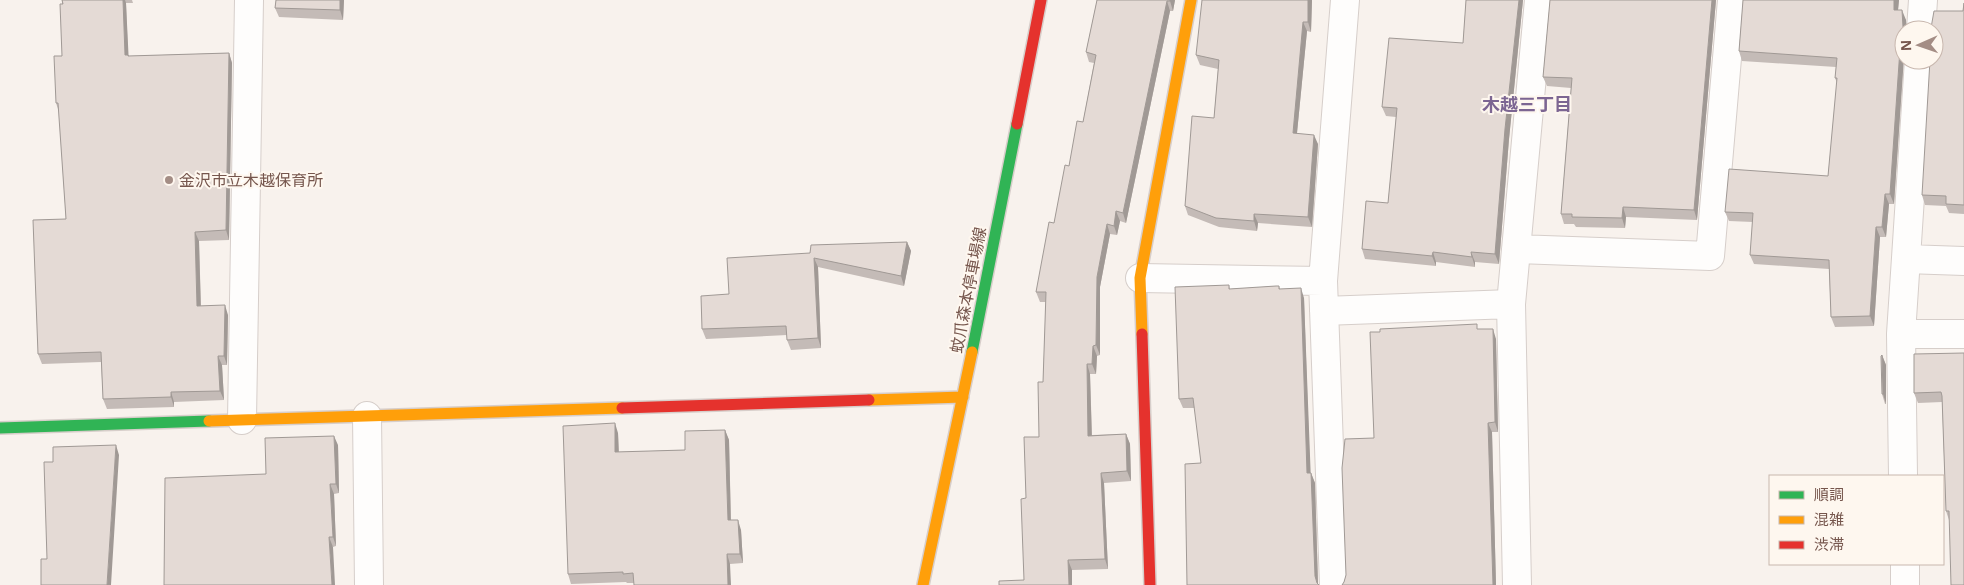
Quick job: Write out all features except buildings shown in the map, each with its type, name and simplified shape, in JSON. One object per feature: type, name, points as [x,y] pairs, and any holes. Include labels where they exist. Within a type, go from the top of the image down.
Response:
[{"type":"street","points":[[242,420],[250,0]]},
{"type":"street","name":"蚊爪森本停車場線","points":[[923,585],[963,397],[1041,0]]},
{"type":"street","points":[[1150,585],[1140,278],[1191,0]]},
{"type":"street","points":[[1334,585],[1322,281],[1345,0]]},
{"type":"street","points":[[1518,585],[1511,304],[1539,0]]},
{"type":"street","points":[[1516,249],[1710,256],[1732,0]]},
{"type":"street","points":[[1922,20],[1923,0]]},
{"type":"street","points":[[1903,475],[1901,334],[1918,70]]},
{"type":"street","points":[[1906,259],[1964,260]]},
{"type":"street","points":[[1140,278],[1322,281]]},
{"type":"street","points":[[1324,311],[1511,304]]},
{"type":"street","points":[[1901,334],[1964,334]]},
{"type":"street","points":[[0,428],[963,397]]},
{"type":"street","points":[[367,416],[369,585]]},
{"type":"street","points":[[1905,565],[1906,585]]},
{"type":"traffic: fast","points":[[972,352],[1017,124]]},
{"type":"traffic: fast","points":[[0,428],[209,421]]},
{"type":"traffic: slow","points":[[1142,334],[1140,278],[1191,0]]},
{"type":"traffic: slow","points":[[923,585],[972,352]]},
{"type":"traffic: slow","points":[[869,400],[963,397]]},
{"type":"traffic: slow","points":[[209,421],[622,408]]},
{"type":"traffic: jam","points":[[1017,124],[1041,0]]},
{"type":"traffic: jam","points":[[1142,334],[1150,585]]},
{"type":"traffic: jam","points":[[622,408],[869,400]]},
{"type":"place","name":"金沢市立木越保育所","points":[[169,180]]},
{"type":"district","name":"木越三丁目","points":[[1527,105]]}]
